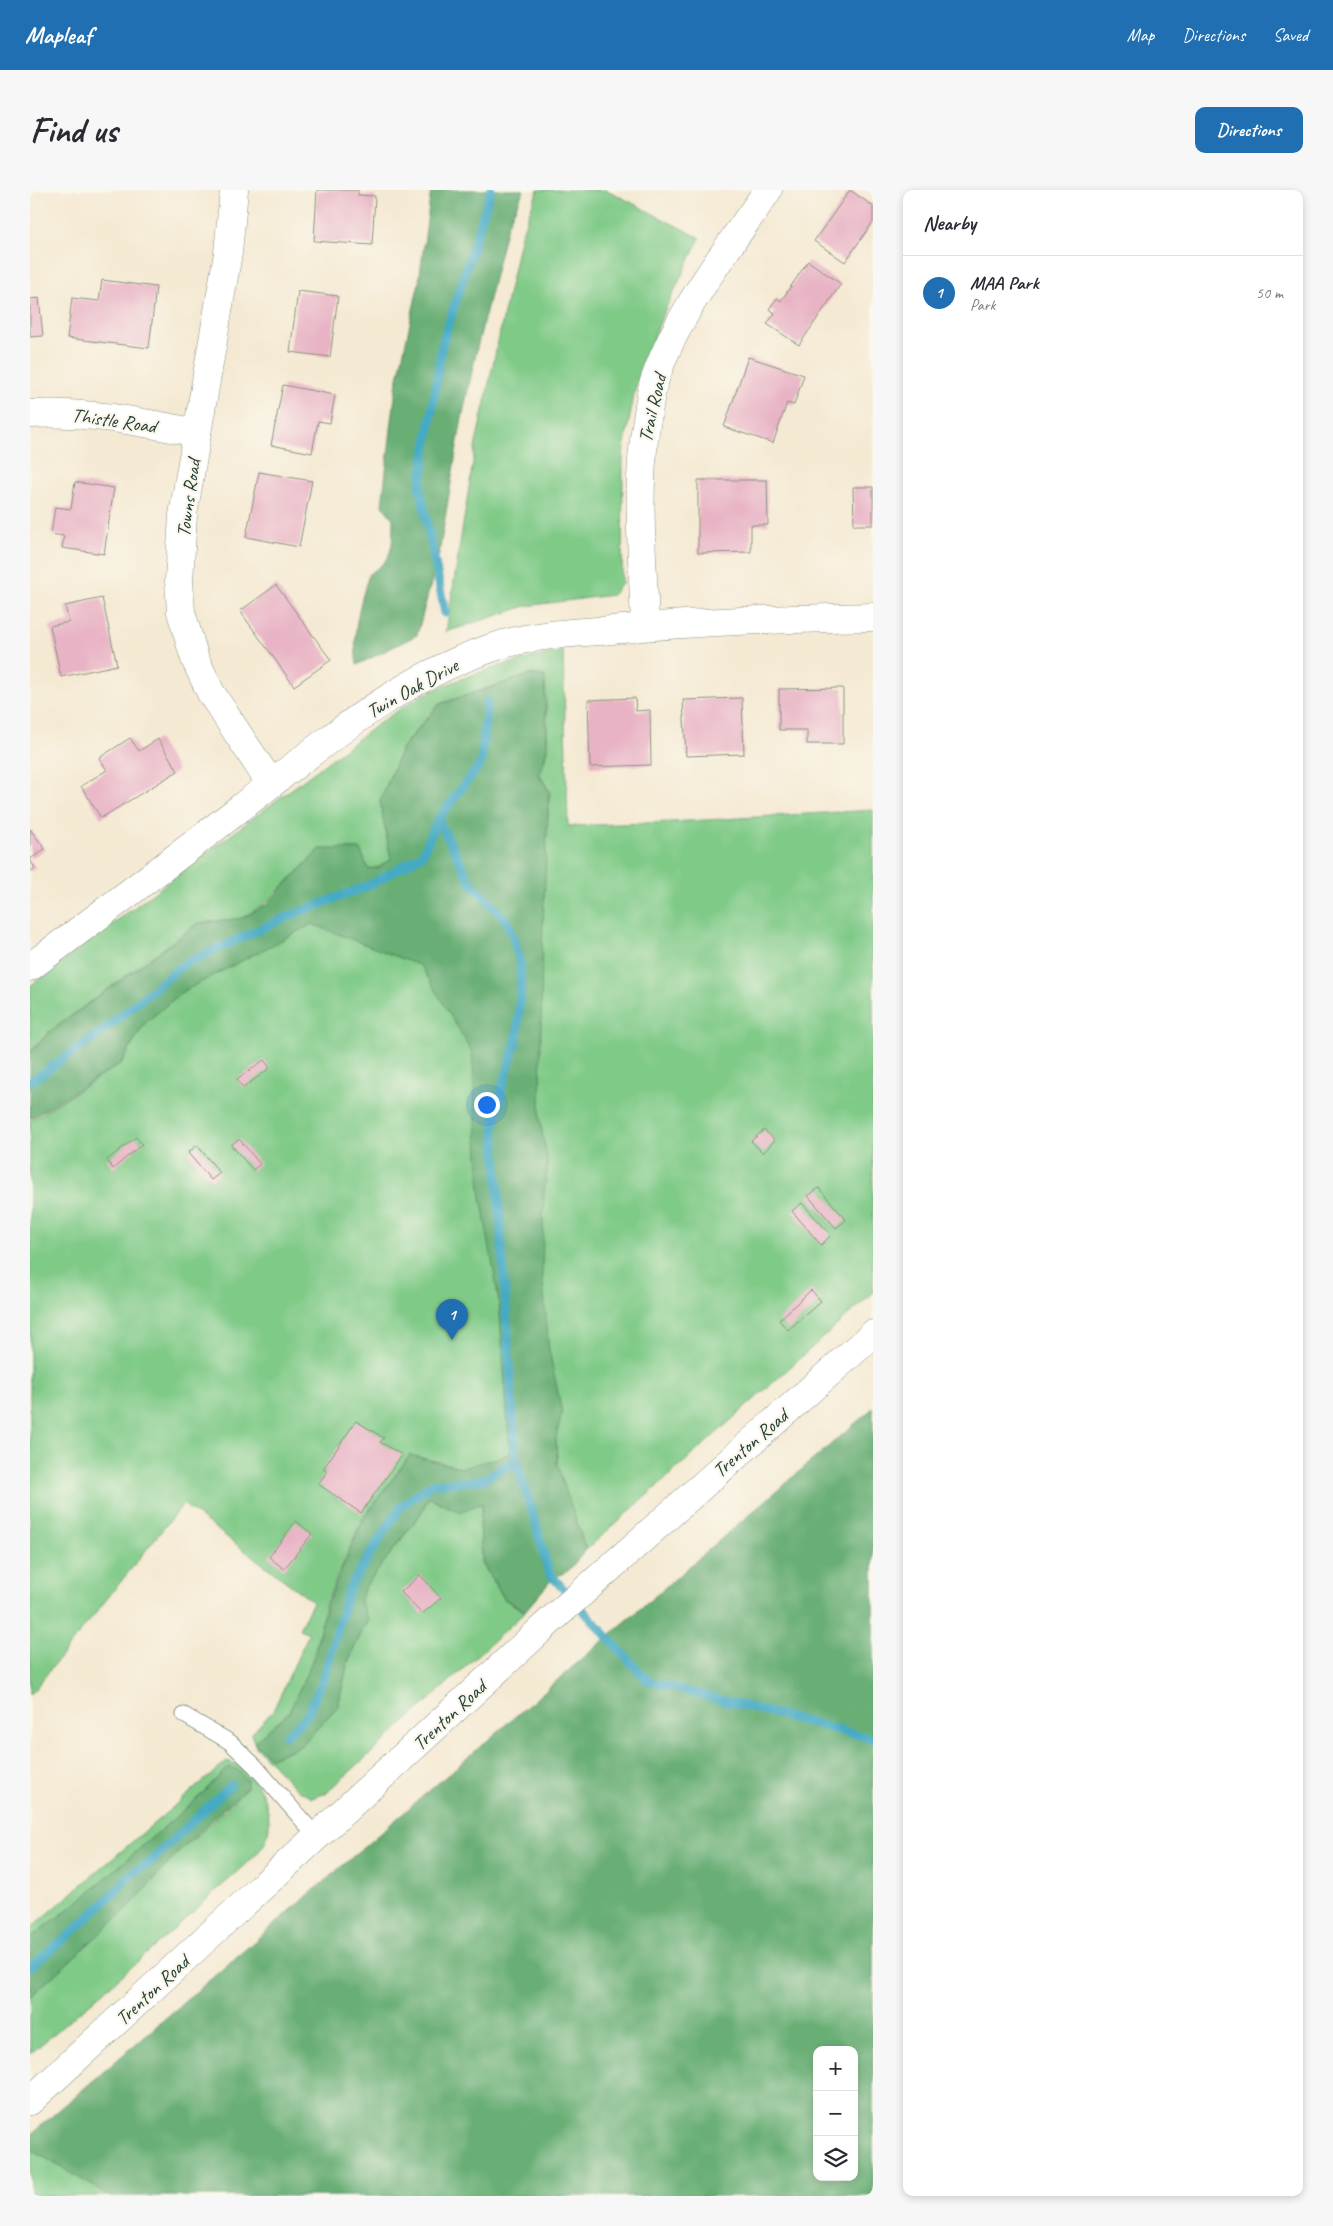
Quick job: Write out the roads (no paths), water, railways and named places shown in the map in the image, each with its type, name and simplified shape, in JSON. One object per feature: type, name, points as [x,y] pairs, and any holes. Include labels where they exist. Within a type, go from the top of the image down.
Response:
[{"type":"street","name":"Towns Road","points":[[234,190],[228,253],[183,516],[179,581],[181,612],[195,659],[211,692],[272,784]]},
{"type":"street","name":"Trail Road","points":[[645,626],[640,480],[642,448],[653,386],[671,340],[686,312],[768,190]]},
{"type":"street","name":"Thistle Road","points":[[30,414],[64,412],[126,419],[197,433]]},
{"type":"street","name":"Twin Oak Drive","points":[[30,966],[366,712],[400,690],[456,661],[505,644],[565,634],[645,626],[873,617]]},
{"type":"street","name":"Trenton Road","points":[[30,2101],[596,1579],[873,1334]]},
{"type":"lane","points":[[184,1715],[230,1742],[255,1766],[317,1838]]},
{"type":"waterway","points":[[445,613],[420,487],[442,345],[491,190]]},
{"type":"waterway","points":[[487,701],[481,763],[438,819],[471,883],[505,919],[511,931],[520,962],[521,985],[517,1038],[502,1089],[494,1126],[516,1461],[549,1573],[648,1681],[873,1739]]},
{"type":"waterway","points":[[30,1082],[100,1033],[184,964],[282,919],[372,884],[422,855],[438,819]]},
{"type":"waterway","points":[[286,1736],[306,1717],[324,1678],[349,1588],[400,1507],[432,1484],[482,1480],[516,1461]]},
{"type":"waterway","points":[[30,1967],[71,1933],[113,1894],[132,1873],[149,1863],[231,1785]]},
{"type":"place","name":"MAA Park","points":[[452,1340]]}]
